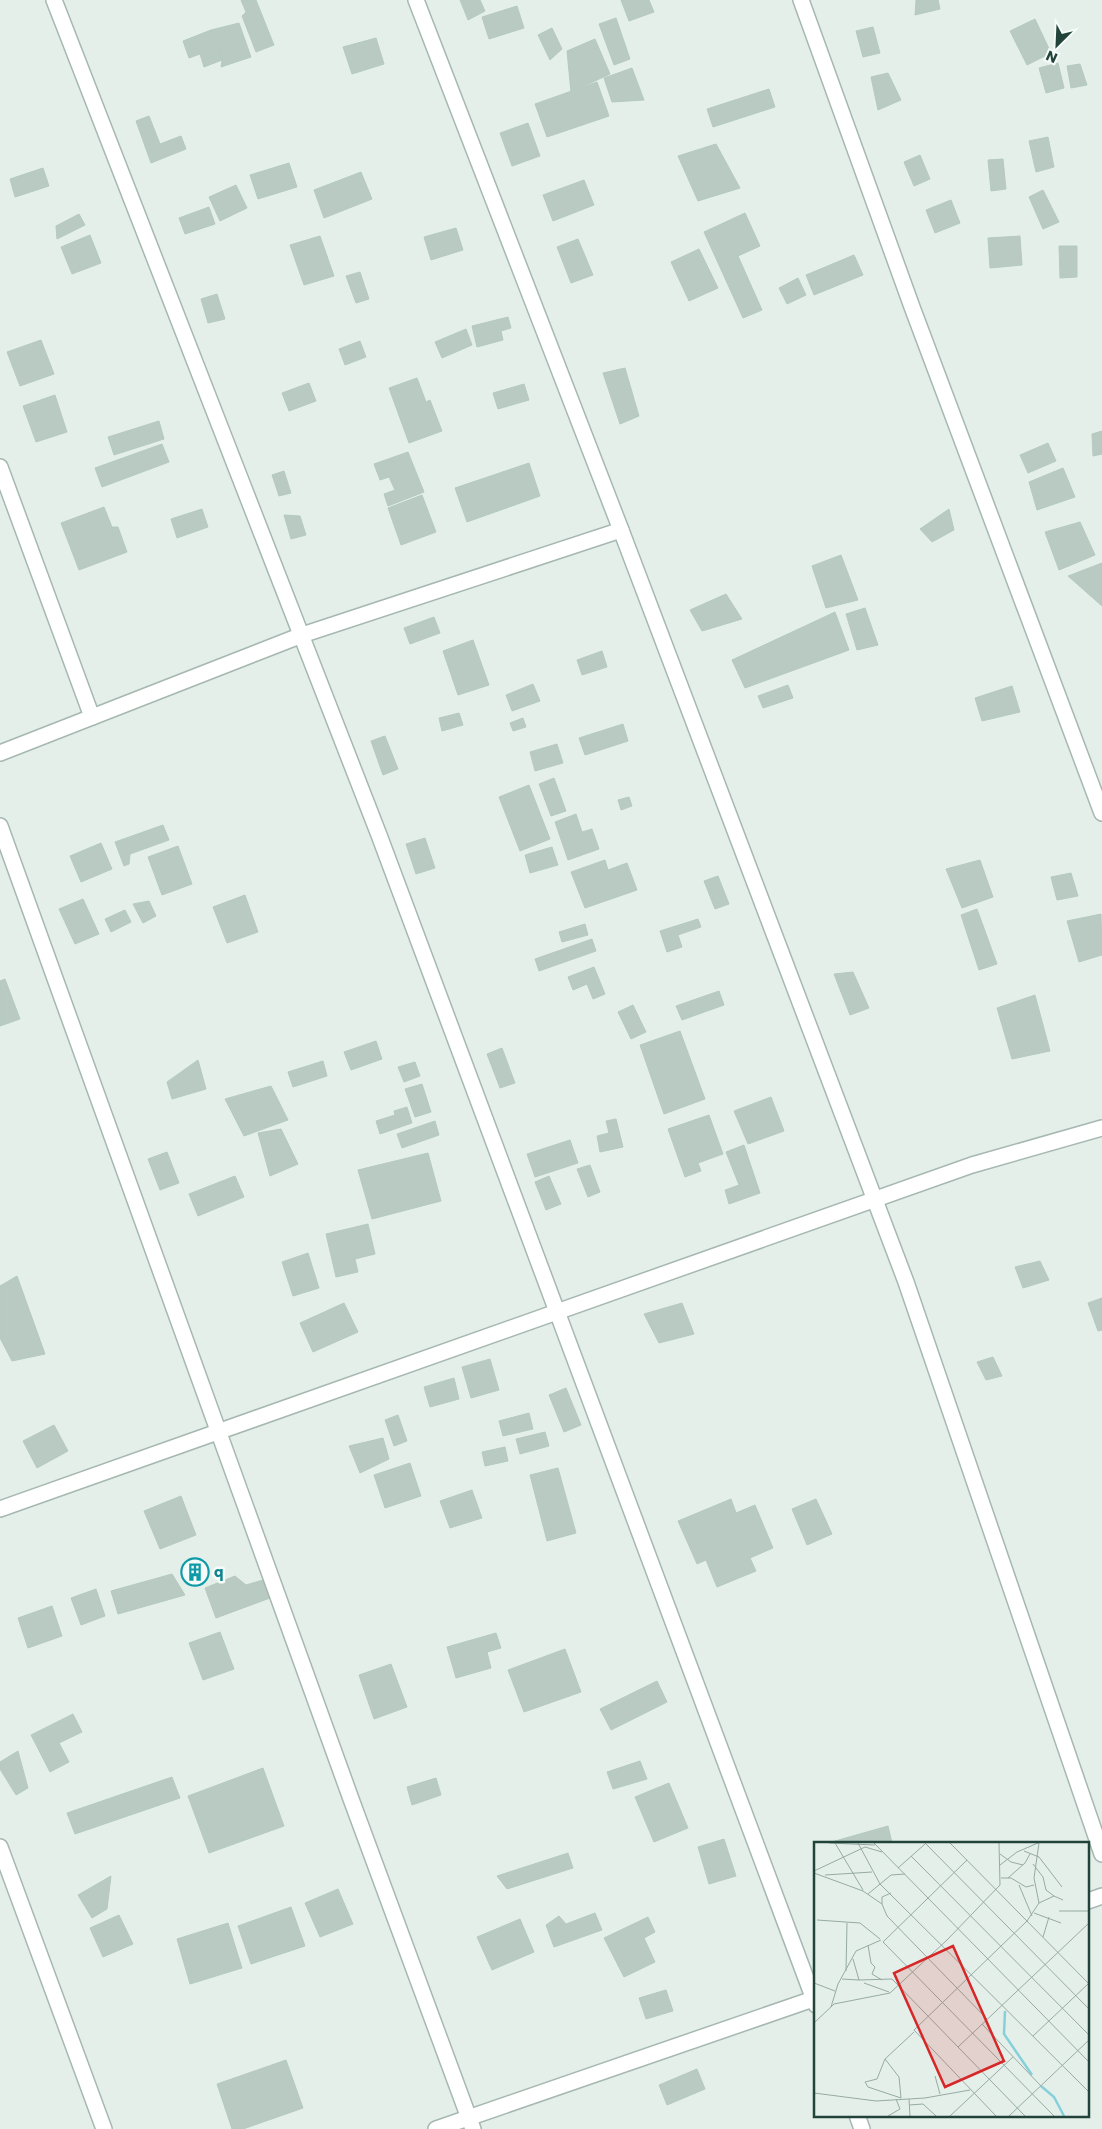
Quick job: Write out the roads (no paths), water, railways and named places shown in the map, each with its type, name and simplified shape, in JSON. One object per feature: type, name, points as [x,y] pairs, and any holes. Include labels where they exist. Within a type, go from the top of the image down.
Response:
[{"type":"street","points":[[54,0],[383,845],[814,1997]]},
{"type":"street","points":[[416,0],[621,530],[906,1282],[1102,1854]]},
{"type":"street","points":[[801,0],[915,316],[1102,813]]},
{"type":"street","points":[[0,467],[92,717]]},
{"type":"street","points":[[0,753],[302,635],[621,530]]},
{"type":"street","points":[[0,826],[351,1799],[471,2123]]},
{"type":"street","points":[[0,1509],[972,1165],[1102,1128]]},
{"type":"street","points":[[0,1847],[104,2129]]},
{"type":"street","points":[[1090,1900],[1102,1896]]},
{"type":"street","points":[[436,2129],[471,2123],[814,2000]]},
{"type":"street","points":[[857,2116],[862,2129]]},
{"type":"place","name":"q","points":[[195,1572]]}]
